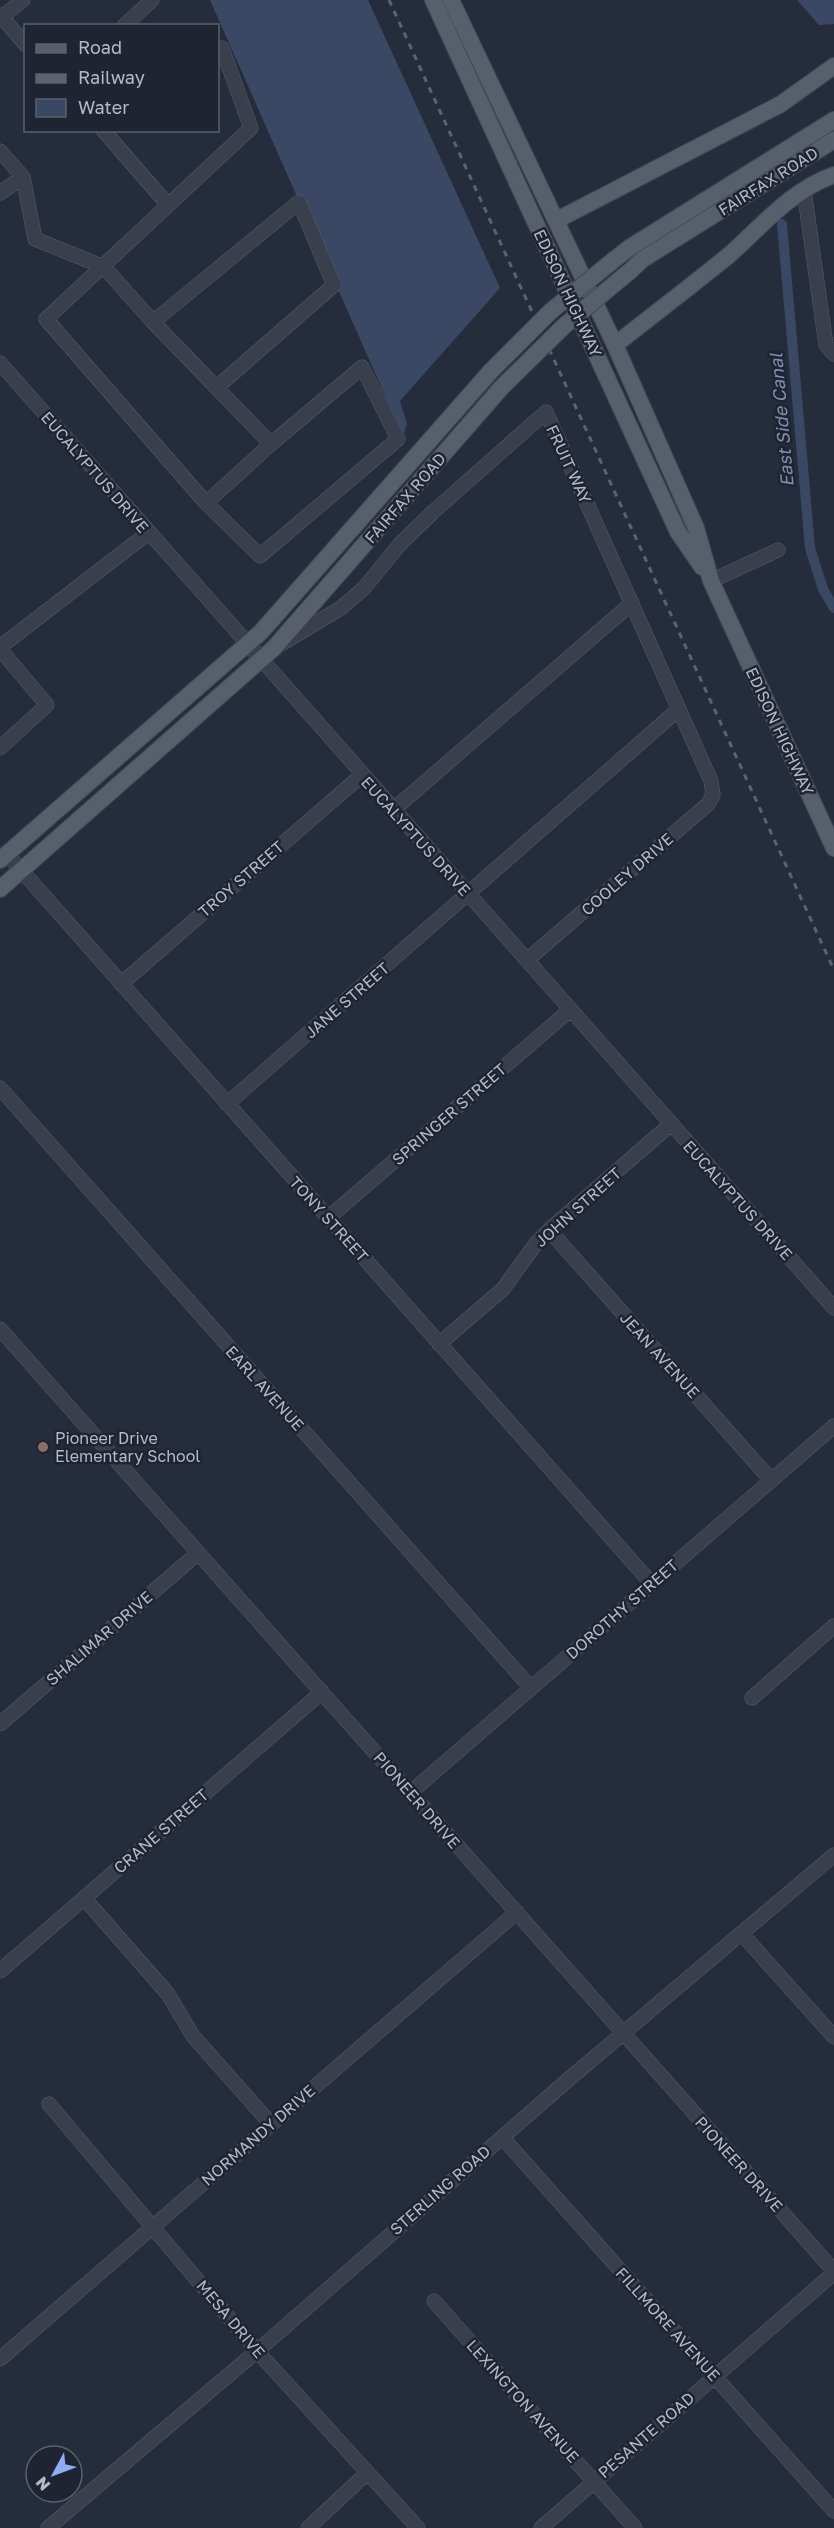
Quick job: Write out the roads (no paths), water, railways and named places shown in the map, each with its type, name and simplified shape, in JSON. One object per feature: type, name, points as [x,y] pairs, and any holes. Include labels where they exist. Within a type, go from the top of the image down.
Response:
[{"type":"main road","name":"EDISON HIGHWAY","points":[[433,0],[678,532],[711,580]]},
{"type":"main road","name":"EDISON HIGHWAY","points":[[451,0],[615,345],[696,528],[711,580],[834,848]]},
{"type":"main road","points":[[557,220],[781,104],[834,66]]},
{"type":"main road","name":"FAIRFAX ROAD","points":[[4,857],[248,644],[490,372],[551,311],[629,248],[834,120]]},
{"type":"main road","name":"FAIRFAX ROAD","points":[[0,889],[267,653],[501,388],[564,326],[643,259],[834,140]]},
{"type":"main road","points":[[615,345],[728,255],[781,207],[804,190],[834,175]]},
{"type":"street","points":[[23,0],[1,16],[24,43]]},
{"type":"street","points":[[126,24],[152,0]]},
{"type":"street","points":[[206,503],[362,367],[398,440],[260,556],[206,503],[46,319],[251,128],[222,48],[219,50]]},
{"type":"street","points":[[112,134],[168,205]]},
{"type":"street","points":[[0,151],[23,177],[35,239],[104,267],[153,322],[271,444]]},
{"type":"street","points":[[0,193],[23,177]]},
{"type":"street","points":[[804,190],[826,345],[834,354]]},
{"type":"street","points":[[153,322],[299,202],[334,285],[217,387]]},
{"type":"street","name":"EUCALYPTUS DRIVE","points":[[0,363],[248,644],[267,653],[362,775],[834,1308]]},
{"type":"street","name":"FRUIT WAY","points":[[267,653],[341,608],[364,588],[400,544],[432,512],[546,412],[711,781]]},
{"type":"street","points":[[0,748],[47,705],[0,648],[148,533]]},
{"type":"street","points":[[711,580],[778,550]]},
{"type":"street","points":[[393,810],[632,603]]},
{"type":"street","name":"JANE STREET","points":[[227,1104],[680,709]]},
{"type":"street","name":"TROY STREET","points":[[121,984],[362,775]]},
{"type":"street","name":"COOLEY DRIVE","points":[[527,960],[708,804],[713,795],[711,781]]},
{"type":"street","name":"TONY STREET","points":[[4,857],[21,870],[652,1584]]},
{"type":"street","name":"SPRINGER STREET","points":[[328,1218],[570,1010]]},
{"type":"street","name":"EARL AVENUE","points":[[0,1088],[531,1688]]},
{"type":"street","name":"JOHN STREET","points":[[439,1344],[503,1288],[537,1242],[549,1230],[671,1124]]},
{"type":"street","name":"JEAN AVENUE","points":[[549,1230],[771,1480]]},
{"type":"street","name":"PIONEER DRIVE","points":[[0,1329],[834,2272]]},
{"type":"street","name":"DOROTHY STREET","points":[[411,1792],[834,1426]]},
{"type":"street","name":"SHALIMAR DRIVE","points":[[0,1724],[198,1552]]},
{"type":"street","points":[[752,1698],[834,1626]]},
{"type":"street","name":"CRANE STREET","points":[[0,1971],[322,1692]]},
{"type":"street","name":"STERLING ROAD","points":[[48,2528],[257,2351],[623,2032],[834,1855]]},
{"type":"street","points":[[84,1898],[168,1994],[194,2036],[271,2124]]},
{"type":"street","name":"NORMANDY DRIVE","points":[[0,2359],[517,1912]]},
{"type":"street","points":[[742,1934],[834,2037]]},
{"type":"street","name":"MESA DRIVE","points":[[49,2104],[154,2225],[257,2351],[418,2528]]},
{"type":"street","name":"FILLMORE AVENUE","points":[[502,2137],[834,2511]]},
{"type":"street","name":"PESANTE ROAD","points":[[541,2528],[834,2272]]},
{"type":"street","name":"LEXINGTON AVENUE","points":[[434,2301],[635,2528]]},
{"type":"street","points":[[308,2528],[367,2473]]},
{"type":"water","points":[[210,0],[368,0],[500,288],[400,401],[407,424],[403,436]]},
{"type":"water","points":[[797,0],[834,0],[834,24],[819,25]]},
{"type":"waterway","name":"East Side Canal","points":[[782,224],[810,548],[823,589],[834,608]]},
{"type":"railway","points":[[389,0],[834,970]]},
{"type":"place","name":"Pioneer Drive Elementary School","points":[[43,1447]]}]
